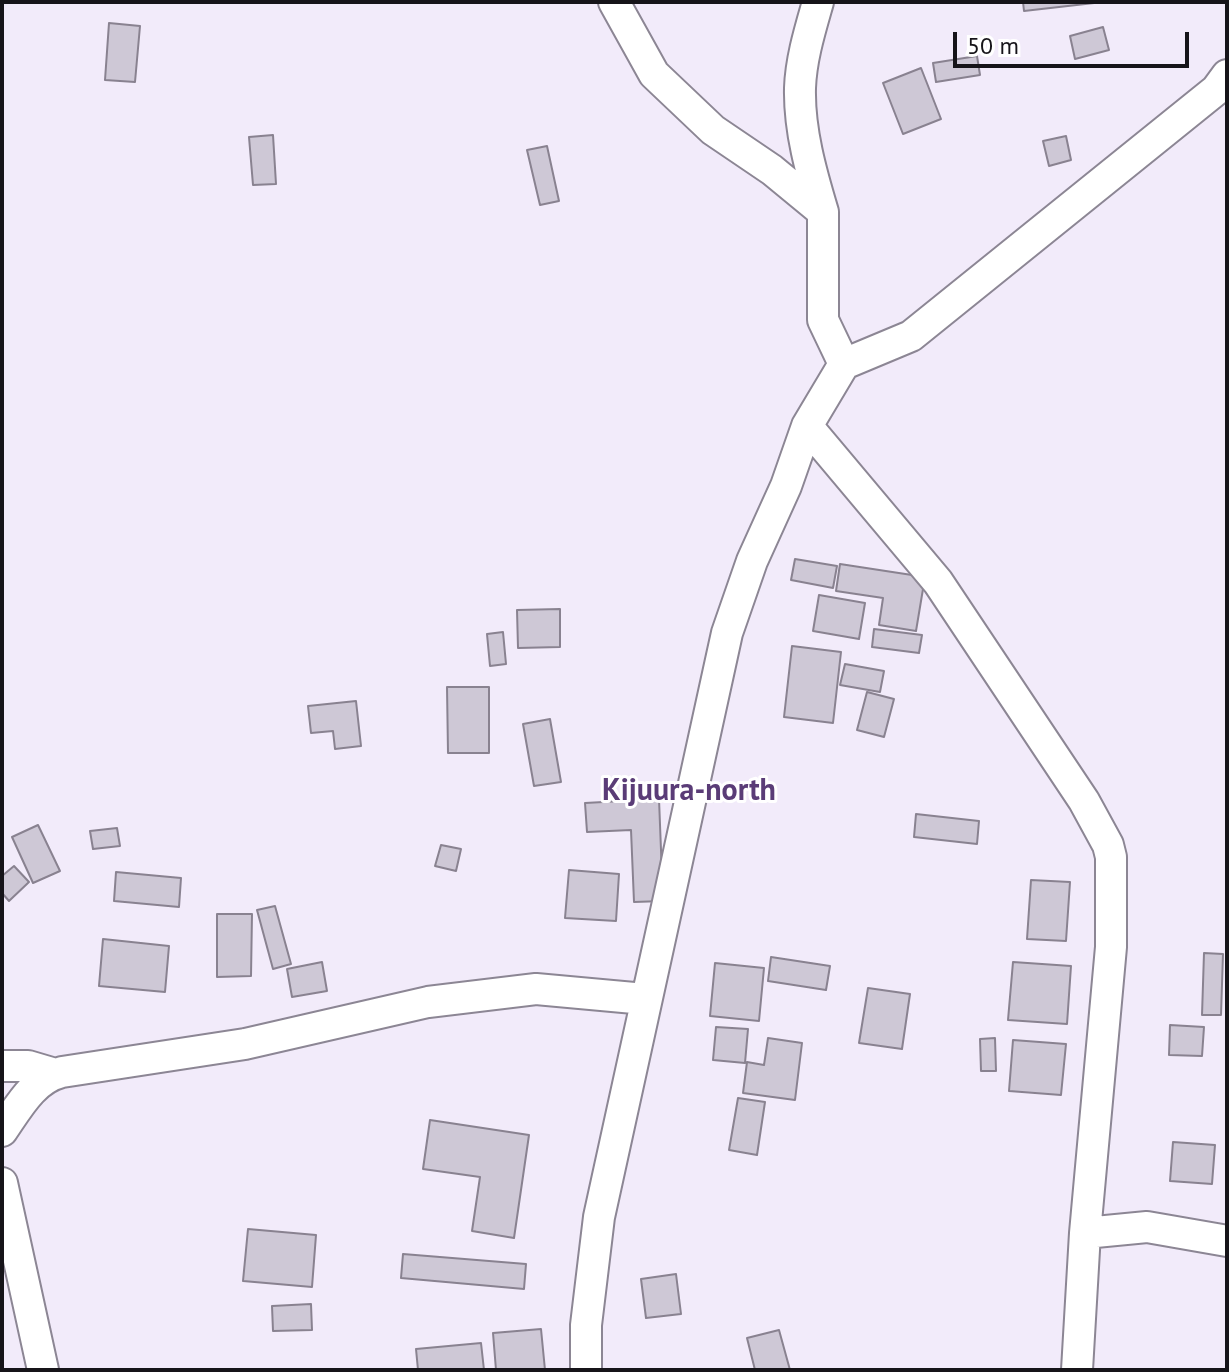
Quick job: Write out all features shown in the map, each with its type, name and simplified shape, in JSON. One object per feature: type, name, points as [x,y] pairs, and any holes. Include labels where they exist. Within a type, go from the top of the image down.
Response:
[{"type":"street","points":[[614,2],[654,74],[713,130],[772,170],[823,212]]},
{"type":"street","points":[[818,2],[807,41],[800,107],[807,157],[823,212],[823,320],[844,364]]},
{"type":"street","points":[[586,1370],[586,1325],[599,1217],[727,633],[752,561],[786,486],[807,426],[844,364],[911,336],[1204,100],[1227,75]]},
{"type":"street","points":[[807,426],[938,582],[1084,801],[1108,845],[1111,857],[1111,947],[1085,1233],[1077,1370]]},
{"type":"street","points":[[2,1066],[28,1066],[55,1074],[245,1044],[357,1017],[458,998],[536,989],[645,999]]},
{"type":"street","points":[[2,1131],[28,1093],[55,1074]]},
{"type":"street","points":[[2,1183],[43,1370]]},
{"type":"street","points":[[1085,1233],[1147,1227],[1227,1241]]},
{"type":"building","points":[[1023,2],[1103,2],[1024,11]]},
{"type":"building","points":[[109,23],[140,26],[135,82],[105,80]]},
{"type":"building","points":[[1103,27],[1109,50],[1075,59],[1070,36]]},
{"type":"building","points":[[977,56],[980,75],[936,82],[933,63]]},
{"type":"building","points":[[921,68],[941,119],[903,134],[883,83]]},
{"type":"building","points":[[273,135],[276,184],[253,185],[249,137]]},
{"type":"building","points":[[1066,136],[1071,160],[1049,166],[1043,141]]},
{"type":"building","points":[[547,146],[559,201],[540,205],[527,150]]},
{"type":"building","points":[[795,559],[837,566],[833,588],[791,580]]},
{"type":"building","points":[[840,564],[925,577],[916,631],[879,625],[883,598],[836,591]]},
{"type":"building","points":[[819,595],[865,603],[859,639],[813,631]]},
{"type":"building","points":[[560,609],[560,647],[518,648],[517,610]]},
{"type":"building","points":[[874,629],[922,635],[919,653],[872,647]]},
{"type":"building","points":[[503,632],[506,664],[490,666],[487,634]]},
{"type":"building","points":[[792,646],[841,652],[833,723],[784,717]]},
{"type":"building","points":[[845,664],[884,671],[880,692],[840,685]]},
{"type":"building","points":[[447,687],[489,687],[489,753],[448,753]]},
{"type":"building","points":[[867,692],[894,699],[884,737],[857,730]]},
{"type":"building","points":[[356,701],[361,746],[335,749],[333,731],[311,733],[308,706]]},
{"type":"building","points":[[550,719],[561,782],[534,786],[523,724]]},
{"type":"building","points":[[659,799],[663,901],[634,902],[631,830],[587,832],[585,803]]},
{"type":"building","points":[[916,814],[979,821],[977,844],[914,837]]},
{"type":"building","points":[[38,825],[60,871],[33,883],[12,837]]},
{"type":"building","points":[[117,828],[120,846],[93,849],[90,831]]},
{"type":"building","points":[[441,845],[461,849],[456,871],[435,866]]},
{"type":"building","points":[[14,866],[29,882],[9,901],[2,893],[2,876]]},
{"type":"building","points":[[569,870],[619,874],[616,921],[565,918]]},
{"type":"building","points":[[116,872],[181,878],[179,907],[114,901]]},
{"type":"building","points":[[1031,880],[1070,882],[1066,941],[1027,939]]},
{"type":"building","points":[[275,906],[291,964],[273,969],[257,910]]},
{"type":"building","points":[[217,914],[252,914],[251,976],[217,977]]},
{"type":"building","points":[[103,939],[169,946],[165,992],[99,986]]},
{"type":"building","points":[[1204,953],[1223,954],[1221,1015],[1202,1015]]},
{"type":"building","points":[[771,957],[830,966],[826,990],[768,981]]},
{"type":"building","points":[[322,962],[327,991],[292,997],[287,969]]},
{"type":"building","points":[[1013,962],[1071,966],[1067,1024],[1008,1020]]},
{"type":"building","points":[[715,963],[764,968],[759,1021],[710,1016]]},
{"type":"building","points":[[868,988],[910,994],[902,1049],[859,1043]]},
{"type":"building","points":[[1170,1025],[1204,1027],[1202,1056],[1169,1055]]},
{"type":"building","points":[[716,1027],[748,1029],[745,1063],[713,1060]]},
{"type":"building","points":[[768,1038],[802,1043],[795,1100],[743,1093],[747,1062],[764,1065]]},
{"type":"building","points":[[995,1038],[996,1071],[981,1071],[980,1039]]},
{"type":"building","points":[[1013,1040],[1066,1044],[1061,1095],[1009,1091]]},
{"type":"building","points":[[738,1098],[765,1102],[757,1155],[729,1150]]},
{"type":"building","points":[[430,1120],[529,1135],[514,1238],[472,1231],[480,1177],[423,1169]]},
{"type":"building","points":[[1173,1142],[1215,1145],[1212,1184],[1170,1181]]},
{"type":"building","points":[[248,1229],[316,1235],[312,1287],[243,1281]]},
{"type":"building","points":[[403,1254],[526,1264],[524,1289],[401,1278]]},
{"type":"building","points":[[676,1274],[681,1314],[646,1318],[641,1279]]},
{"type":"building","points":[[311,1304],[312,1330],[273,1331],[272,1306]]},
{"type":"building","points":[[541,1329],[545,1370],[496,1370],[493,1333]]},
{"type":"building","points":[[779,1330],[790,1370],[755,1370],[747,1338]]},
{"type":"building","points":[[481,1343],[484,1370],[418,1370],[416,1349]]},
{"type":"district","name":"Kijuura-north","points":[[689,791]]}]
